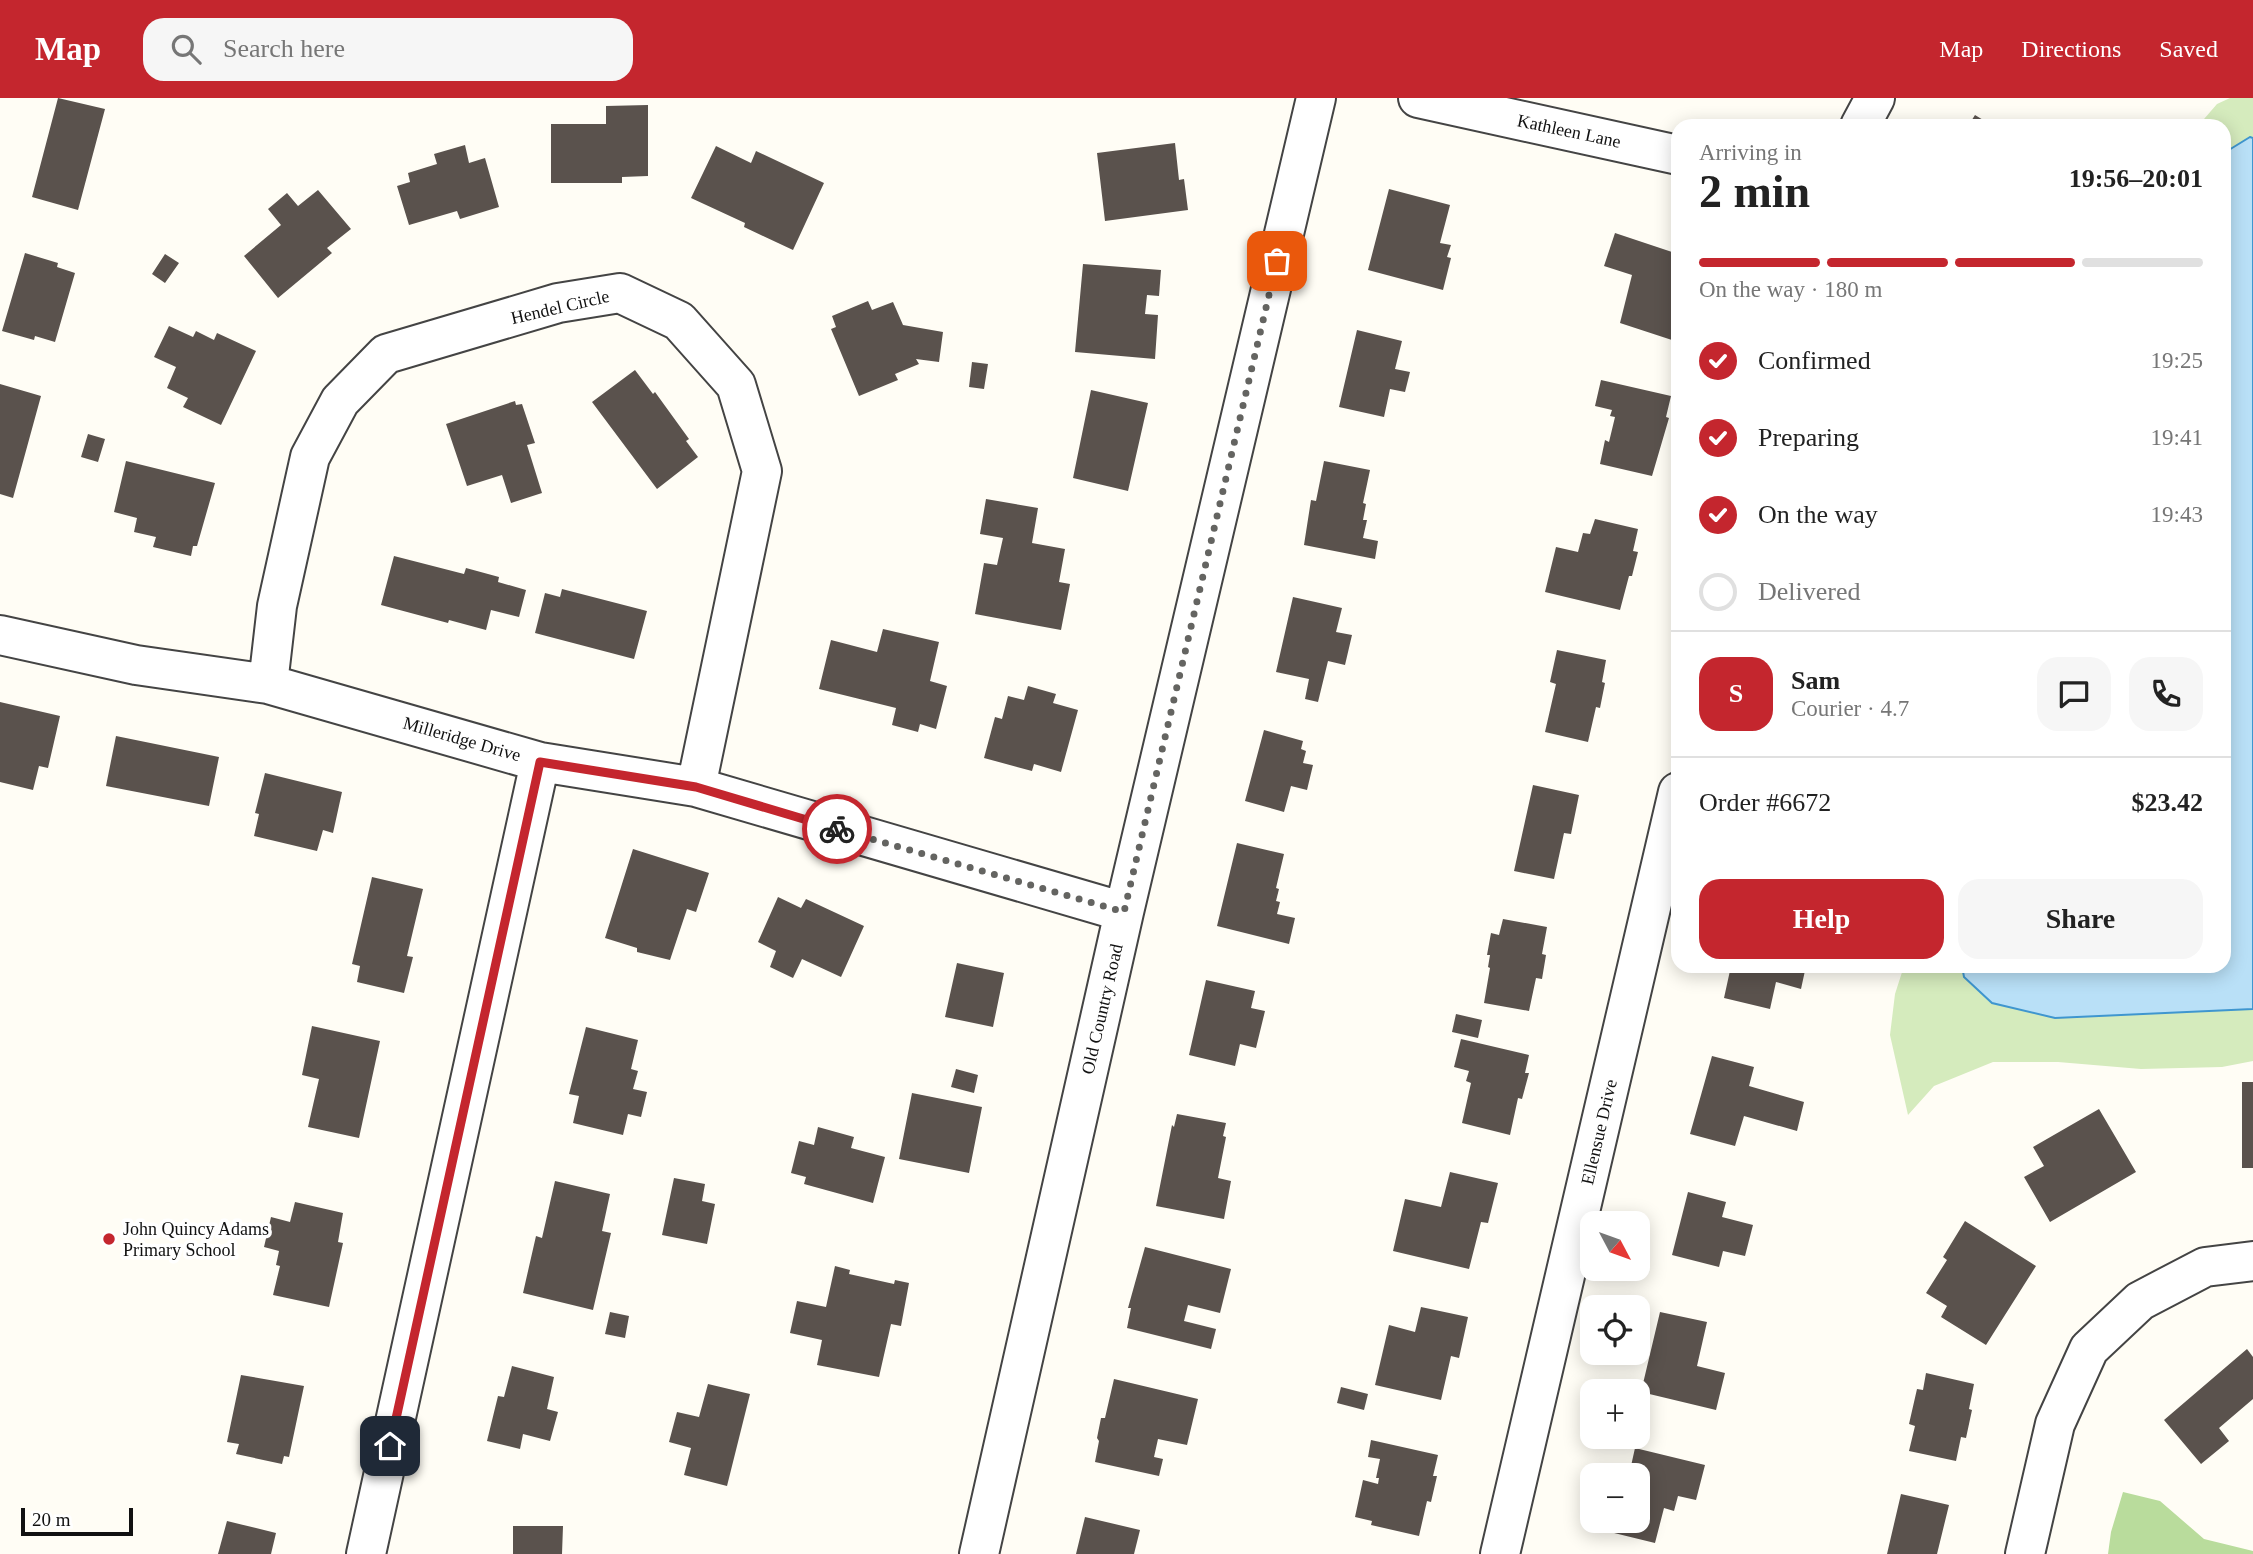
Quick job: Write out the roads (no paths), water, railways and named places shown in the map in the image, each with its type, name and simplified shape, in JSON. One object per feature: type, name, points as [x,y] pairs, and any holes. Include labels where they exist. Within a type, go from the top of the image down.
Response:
[{"type":"street","name":"Old Country Road","points":[[979,1554],[1124,912],[1316,98]]},
{"type":"street","name":"Kathleen Lane","points":[[1418,98],[1671,153]]},
{"type":"street","points":[[1864,119],[1875,98]]},
{"type":"street","name":"Hendel Circle","points":[[268,684],[277,606],[310,457],[340,401],[386,354],[558,303],[620,293],[679,321],[736,385],[762,471],[696,787]]},
{"type":"street","name":"Milleridge Drive","points":[[0,635],[136,665],[268,684],[540,762],[696,787],[1124,912]]},
{"type":"street","points":[[366,1554],[540,762]]},
{"type":"street","name":"Ellensue Drive","points":[[1500,1554],[1671,822]]},
{"type":"street","points":[[2025,1554],[2055,1424],[2090,1349],[2140,1301],[2205,1267],[2253,1261]]},
{"type":"water","points":[[2250,137],[2253,138],[2253,1009],[2055,1018],[1992,1003],[1964,977],[1963,973],[2231,973],[2231,149]]},
{"type":"place","name":"John Quincy Adams Primary School","points":[[109,1239]]}]
